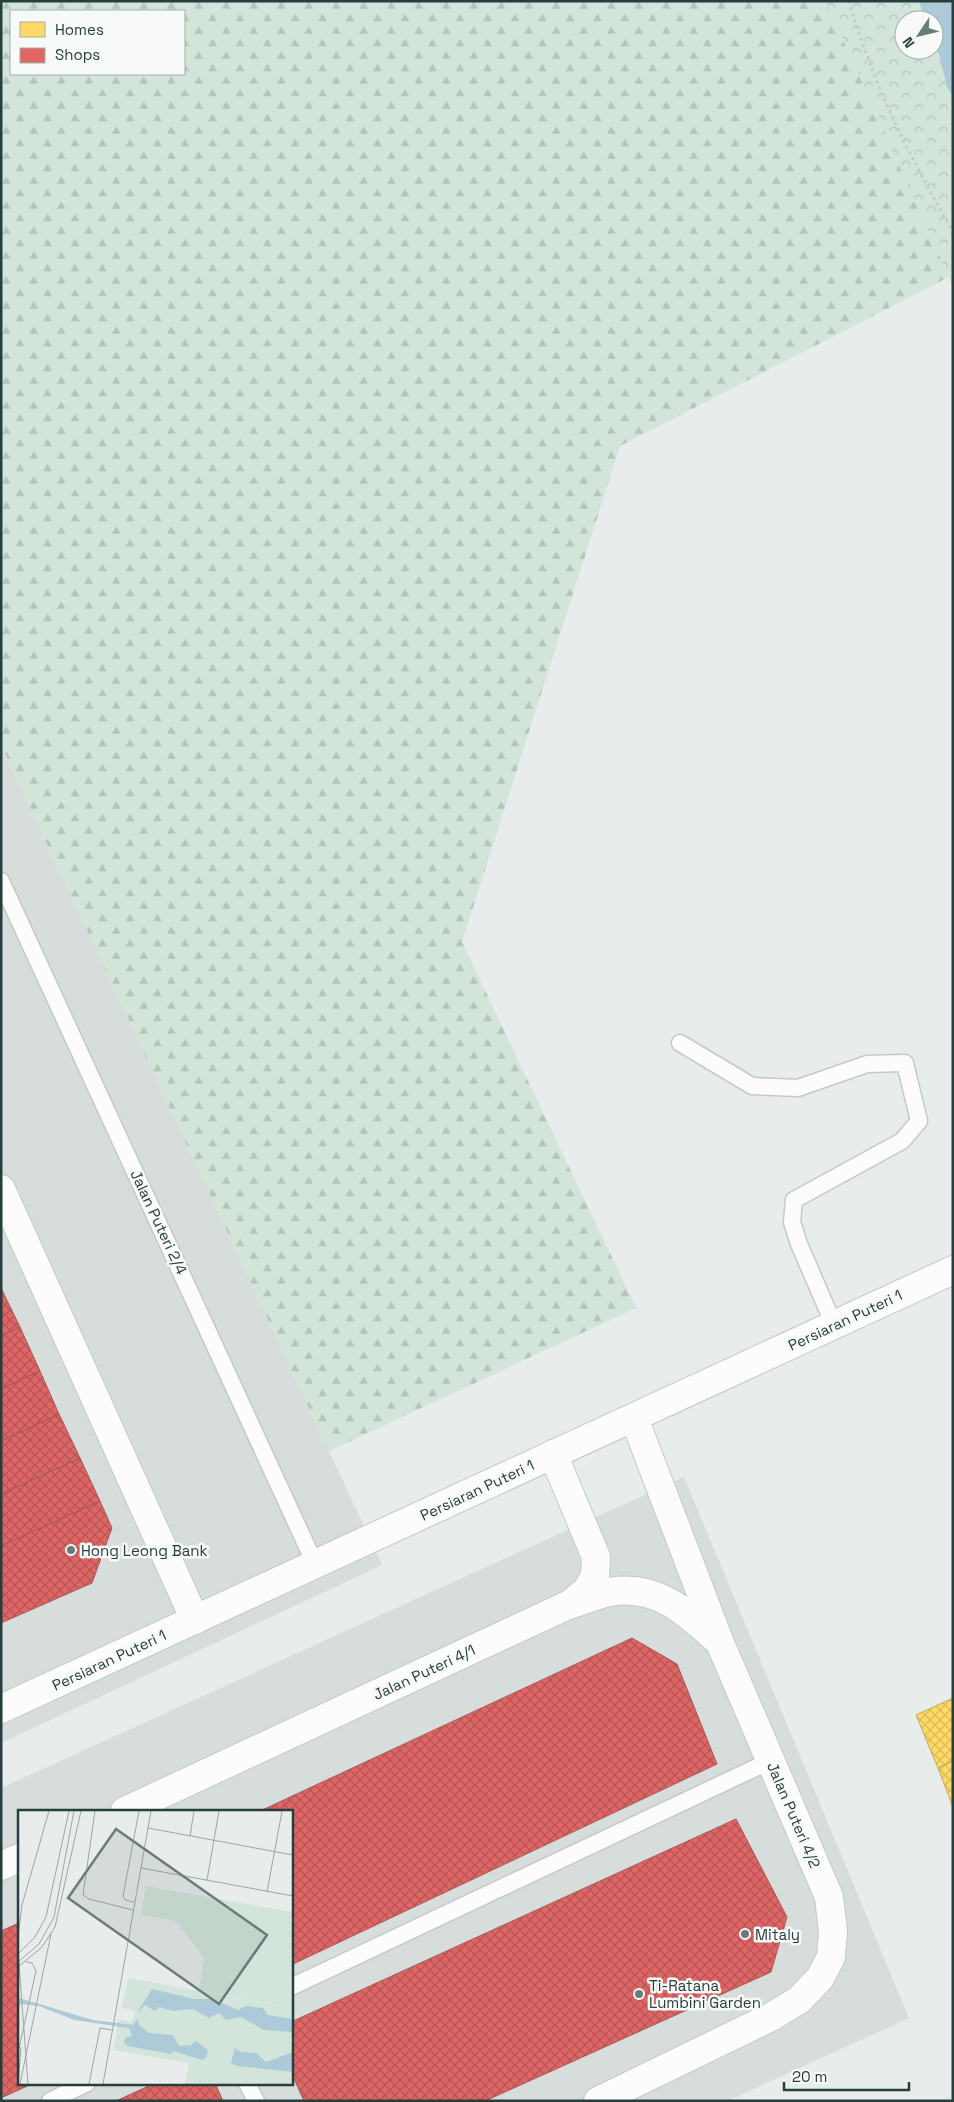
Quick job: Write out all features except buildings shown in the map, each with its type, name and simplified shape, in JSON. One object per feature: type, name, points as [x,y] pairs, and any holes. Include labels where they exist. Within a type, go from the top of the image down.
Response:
[{"type":"street","points":[[1,1189],[195,1620]]},
{"type":"street","name":"Persiaran Puteri 1","points":[[1,1709],[953,1270]]},
{"type":"street","name":"Jalan Puteri 4/2","points":[[598,2101],[771,2017],[799,2000],[820,1978],[824,1970],[830,1956],[833,1932],[829,1896],[720,1643],[634,1418]]},
{"type":"street","name":"Jalan Puteri 4/1","points":[[127,1810],[570,1604],[587,1590],[595,1576],[596,1557],[553,1454]]},
{"type":"street","points":[[570,1604],[615,1591],[644,1591],[669,1601],[691,1616],[720,1643]]},
{"type":"street","points":[[1,1866],[18,1858]]},
{"type":"lane","name":"Jalan Puteri 2/4","points":[[1,881],[315,1564]]},
{"type":"lane","points":[[680,1044],[752,1086],[798,1088],[867,1064],[906,1064],[919,1121],[902,1142],[794,1200],[792,1222],[799,1244],[834,1324]]},
{"type":"lane","points":[[292,1987],[770,1761]]},
{"type":"lane","points":[[50,2101],[85,2084]]},
{"type":"lane","points":[[248,2084],[256,2101]]},
{"type":"path","points":[[848,1],[870,68],[887,108],[919,173],[953,232]]},
{"type":"shaded area","points":[[1,745],[382,1565],[1,1743]]},
{"type":"shaded area","points":[[684,1477],[909,2018],[727,2101],[1,2101],[1,1788]]},
{"type":"green space","points":[[1,1],[826,1],[949,277],[620,446],[462,942],[636,1308],[329,1451],[1,745]]},
{"type":"green space","points":[[826,1],[953,1],[953,286]]},
{"type":"water","points":[[919,1],[953,1],[953,96],[947,87],[940,60],[944,60],[944,10],[922,10]]},
{"type":"place","name":"Hong Leong Bank","points":[[71,1550]]},
{"type":"place","name":"Mitaly","points":[[745,1934]]},
{"type":"place","name":"Ti-Ratana Lumbini Garden","points":[[639,1994]]}]
